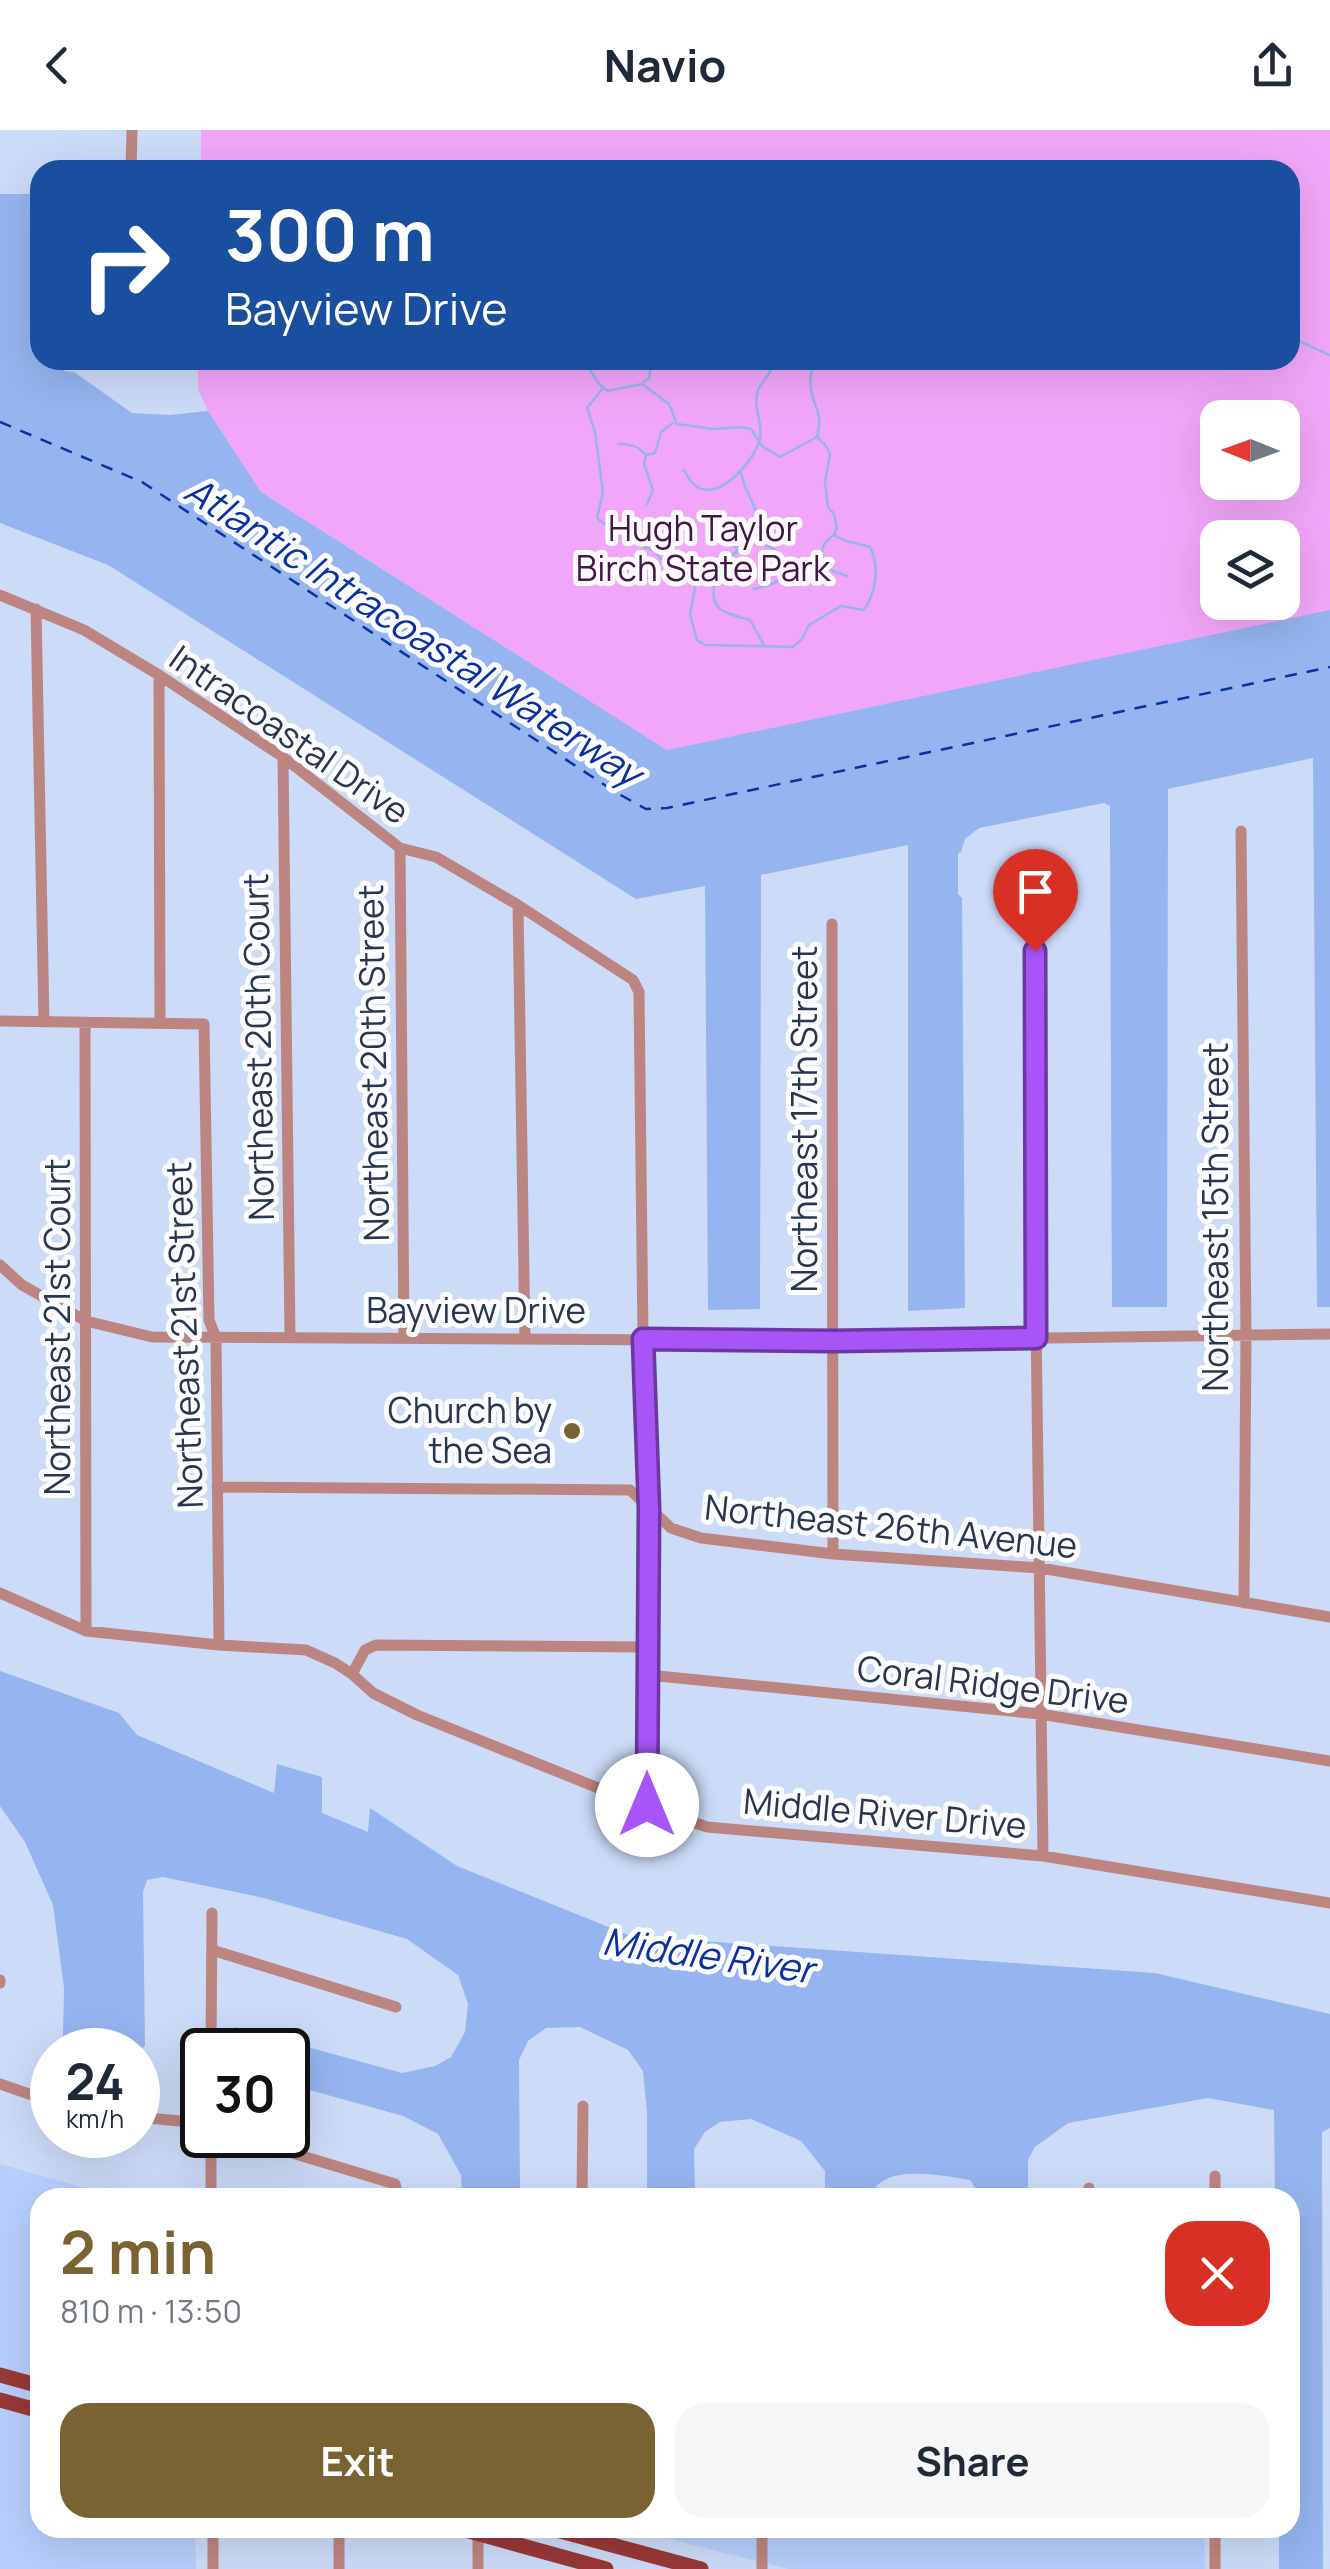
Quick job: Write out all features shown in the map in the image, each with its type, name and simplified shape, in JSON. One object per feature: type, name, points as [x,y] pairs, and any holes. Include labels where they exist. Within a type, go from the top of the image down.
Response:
[{"type":"main road","points":[[0,2375],[30,2383]]},
{"type":"main road","points":[[0,2400],[30,2408]]},
{"type":"main road","points":[[496,2538],[606,2569]]},
{"type":"main road","points":[[586,2538],[701,2569]]},
{"type":"street","points":[[132,130],[132,160]]},
{"type":"street","name":"Intracoastal Drive","points":[[0,594],[84,630],[159,675],[282,757],[400,848],[436,857],[633,980],[639,992],[643,1339]]},
{"type":"street","points":[[36,608],[44,1022]]},
{"type":"street","points":[[0,1021],[160,1024],[159,675]]},
{"type":"street","name":"Northeast 20th Court","points":[[282,757],[290,1337]]},
{"type":"street","name":"Northeast 15th Street","points":[[1241,831],[1246,1335],[1244,1603]]},
{"type":"street","name":"Northeast 20th Street","points":[[400,848],[404,1338]]},
{"type":"street","points":[[1035,877],[1042,1856]]},
{"type":"street","points":[[518,906],[525,1339]]},
{"type":"street","name":"Northeast 17th Street","points":[[832,924],[833,1554]]},
{"type":"street","name":"Northeast 21st Court","points":[[84,1022],[86,1631]]},
{"type":"street","name":"Northeast 21st Street","points":[[160,1024],[204,1024],[209,1320],[216,1338],[218,1644]]},
{"type":"street","name":"Bayview Drive","points":[[0,1266],[22,1286],[86,1321],[152,1336],[833,1341],[1330,1334]]},
{"type":"street","points":[[643,1339],[649,1509],[647,1805]]},
{"type":"street","name":"Northeast 26th Avenue","points":[[217,1486],[630,1490],[671,1528],[701,1538],[833,1554],[1040,1568],[1330,1617]]},
{"type":"street","name":"Middle River Drive","points":[[0,1593],[86,1631],[306,1650],[335,1663],[373,1693],[417,1715],[707,1827],[1042,1856],[1330,1902]]},
{"type":"street","points":[[352,1674],[365,1650],[376,1645],[647,1647]]},
{"type":"street","name":"Coral Ridge Drive","points":[[648,1674],[1040,1714],[1330,1761]]},
{"type":"street","points":[[211,2028],[212,1912]]},
{"type":"street","points":[[212,1950],[396,2007]]},
{"type":"street","points":[[0,2084],[30,2094]]},
{"type":"street","points":[[582,2188],[584,2106]]},
{"type":"street","points":[[211,2158],[211,2188]]},
{"type":"street","points":[[309,2158],[395,2184],[396,2188]]},
{"type":"street","points":[[1214,2176],[1214,2188]]},
{"type":"street","points":[[213,2538],[213,2569]]},
{"type":"street","points":[[339,2538],[339,2569]]},
{"type":"street","points":[[478,2538],[478,2569]]},
{"type":"street","points":[[762,2538],[762,2569]]},
{"type":"street","points":[[1215,2538],[1215,2569]]},
{"type":"shaded area","points":[[0,2164],[85,2188],[30,2188],[30,2538],[195,2538],[196,2569],[0,2569]]},
{"type":"shaded area","points":[[666,2538],[1204,2538],[1205,2569],[789,2569]]},
{"type":"green space","name":"Hugh Taylor Birch State Park","points":[[201,130],[1330,130],[1330,611],[1300,617],[1300,520],[1200,520],[1200,620],[1287,620],[667,750],[261,492],[198,389],[198,370],[1300,370],[1300,160],[201,160]]},
{"type":"water","name":"Atlantic Intracoastal Waterway","points":[[0,194],[30,194],[30,370],[74,372],[132,413],[208,411],[261,492],[667,750],[1283,620],[1300,620],[1300,616],[1330,610],[1330,1307],[1317,1307],[1313,758],[1168,789],[1167,1307],[1112,1307],[1110,806],[1104,803],[979,828],[965,839],[958,853],[958,894],[962,898],[965,1308],[908,1311],[908,845],[761,875],[760,1309],[708,1310],[705,886],[636,899],[108,565],[0,523]]},
{"type":"water","name":"Middle River","points":[[0,1671],[119,1713],[137,1735],[274,1793],[277,1764],[322,1777],[322,1813],[368,1832],[370,1808],[457,1866],[631,1936],[1155,1973],[1330,2014],[1330,2128],[1322,2132],[1323,2569],[1279,2569],[1279,2538],[1300,2538],[1300,2188],[1275,2188],[1274,2110],[1208,2098],[1068,2123],[1035,2147],[1028,2160],[1028,2188],[975,2188],[970,2180],[914,2174],[887,2179],[876,2188],[825,2188],[825,2171],[801,2141],[751,2119],[720,2122],[705,2132],[694,2149],[695,2188],[647,2188],[643,2071],[628,2050],[580,2027],[546,2028],[528,2041],[519,2060],[520,2188],[462,2188],[461,2175],[438,2134],[403,2116],[310,2090],[310,2048],[402,2073],[435,2066],[451,2057],[465,2032],[468,2004],[458,1975],[407,1939],[264,1898],[163,1877],[147,1880],[143,1892],[145,2028],[63,2028],[64,1988],[53,1905],[25,1842],[0,1806]]},
{"type":"waterway","points":[[1300,342],[1330,355]]},
{"type":"waterway","points":[[590,370],[608,391],[642,384],[669,404],[677,424],[751,429],[762,446],[780,457],[817,437],[819,419],[812,395],[811,370]]},
{"type":"waterway","points":[[644,382],[650,370]]},
{"type":"waterway","points":[[684,470],[694,484],[708,490],[727,483],[745,466],[760,438],[756,396],[771,370]]},
{"type":"waterway","points":[[603,388],[587,408],[595,432],[603,492],[597,518],[607,526]]},
{"type":"waterway","points":[[618,444],[634,446],[646,455],[655,453],[661,432],[673,423]]},
{"type":"waterway","points":[[644,547],[655,551],[669,569],[694,580],[690,614],[697,640],[705,645],[793,647],[809,625],[841,606],[864,610],[875,579],[873,555],[870,547],[834,535],[837,528],[828,507],[825,482],[830,454],[817,437]]},
{"type":"waterway","points":[[646,455],[644,464],[653,490],[647,504]]},
{"type":"waterway","points":[[741,473],[757,514],[758,531],[721,569],[714,598],[723,611],[750,620],[764,645]]},
{"type":"waterway","points":[[698,519],[723,528],[738,552]]},
{"type":"waterway","points":[[834,535],[823,547],[823,564],[847,576]]},
{"type":"waterway","points":[[754,536],[777,552],[784,571],[775,583],[754,589]]},
{"type":"ferry route","points":[[0,422],[142,482],[646,809],[667,808],[1330,667]]},
{"type":"place","name":"Church by the Sea","points":[[572,1431]]},
{"type":"route","points":[[647,1805],[649,1509],[643,1339],[1036,1338],[1035,951]]}]
